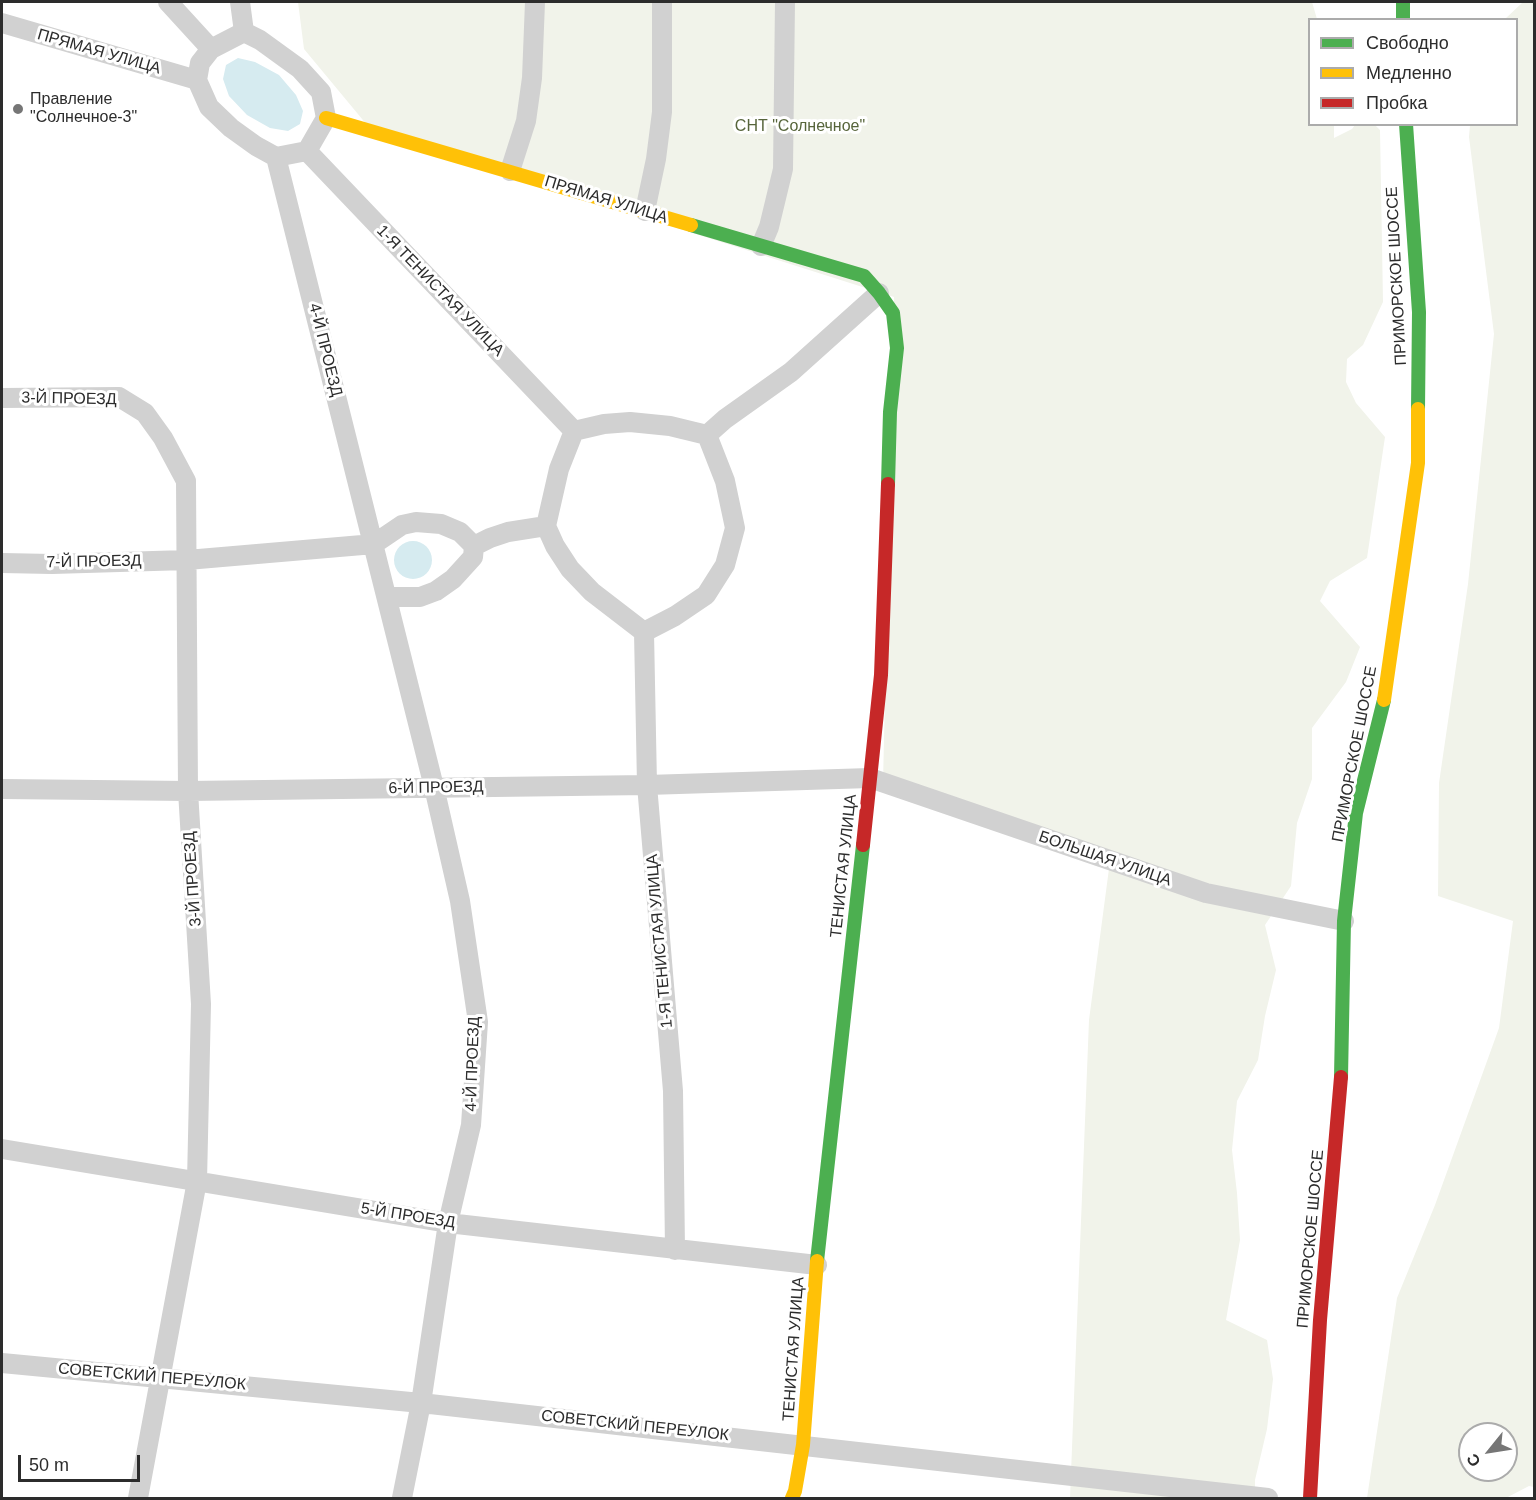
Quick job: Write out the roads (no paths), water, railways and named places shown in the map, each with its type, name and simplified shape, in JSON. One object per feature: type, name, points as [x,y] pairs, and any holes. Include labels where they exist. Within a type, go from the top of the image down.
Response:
[{"type":"street","points":[[168,2],[212,49]]},
{"type":"street","points":[[240,2],[244,32]]},
{"type":"street","points":[[510,171],[526,121],[532,78],[535,2]]},
{"type":"street","points":[[645,211],[657,159],[662,112],[662,2]]},
{"type":"street","points":[[761,246],[769,227],[783,169],[785,2]]},
{"type":"street","points":[[1403,2],[1403,18]]},
{"type":"street","name":"ПРЯМАЯ УЛИЦА","points":[[2,23],[197,80]]},
{"type":"street","points":[[244,32],[260,39],[300,69],[321,92],[326,118],[307,151],[276,157],[231,128],[209,107],[197,80],[200,63],[212,49],[244,32]]},
{"type":"street","name":"ПРЯМАЯ УЛИЦА","points":[[326,118],[864,276],[879,293]]},
{"type":"street","name":"ПРИМОРСКОЕ ШОССЕ","points":[[1310,1498],[1320,1320],[1343,1055],[1344,921],[1356,813],[1383,708],[1418,463],[1419,312],[1406,126]]},
{"type":"street","name":"1-Я ТЕНИСТАЯ УЛИЦА","points":[[307,151],[574,431]]},
{"type":"street","name":"4-Й ПРОЕЗД","points":[[276,157],[374,544]]},
{"type":"street","points":[[707,435],[725,418],[791,372],[879,293]]},
{"type":"street","name":"ТЕНИСТАЯ УЛИЦА","points":[[792,1498],[803,1445],[816,1265],[881,675],[890,412],[897,348],[893,313],[879,293]]},
{"type":"street","name":"3-Й ПРОЕЗД","points":[[2,398],[118,397],[145,413],[164,438],[186,481],[188,791],[201,1004],[197,1181],[138,1498]]},
{"type":"street","points":[[630,422],[669,426],[707,435],[725,481],[735,528],[726,565],[706,595],[675,616],[645,632],[592,592],[570,568],[555,546],[546,526],[559,469],[574,431],[604,424],[630,422]]},
{"type":"street","points":[[416,522],[441,524],[459,532],[474,546],[473,556],[453,579],[436,591],[420,597],[387,597],[374,544],[402,525],[416,522]]},
{"type":"street","points":[[474,546],[508,532],[546,526]]},
{"type":"street","name":"7-Й ПРОЕЗД","points":[[2,563],[52,564],[187,560],[374,544]]},
{"type":"street","name":"4-Й ПРОЕЗД","points":[[387,597],[460,901],[477,1022],[471,1125],[448,1223],[421,1403],[402,1498]]},
{"type":"street","name":"1-Я ТЕНИСТАЯ УЛИЦА","points":[[645,632],[646,785],[673,1091],[675,1250]]},
{"type":"street","name":"БОЛЬШАЯ УЛИЦА","points":[[870,778],[1206,893],[1344,921]]},
{"type":"street","name":"6-Й ПРОЕЗД","points":[[2,789],[188,791],[646,785],[870,778]]},
{"type":"street","name":"5-Й ПРОЕЗД","points":[[2,1149],[448,1223],[816,1265]]},
{"type":"street","name":"СОВЕТСКИЙ ПЕРЕУЛОК","points":[[2,1363],[421,1403],[1268,1498]]},
{"type":"place","name":"Правление \"Солнечное-3\"","points":[[18,109]]},
{"type":"park label","name":"СНТ \"Солнечное\"","points":[[800,127]]}]
